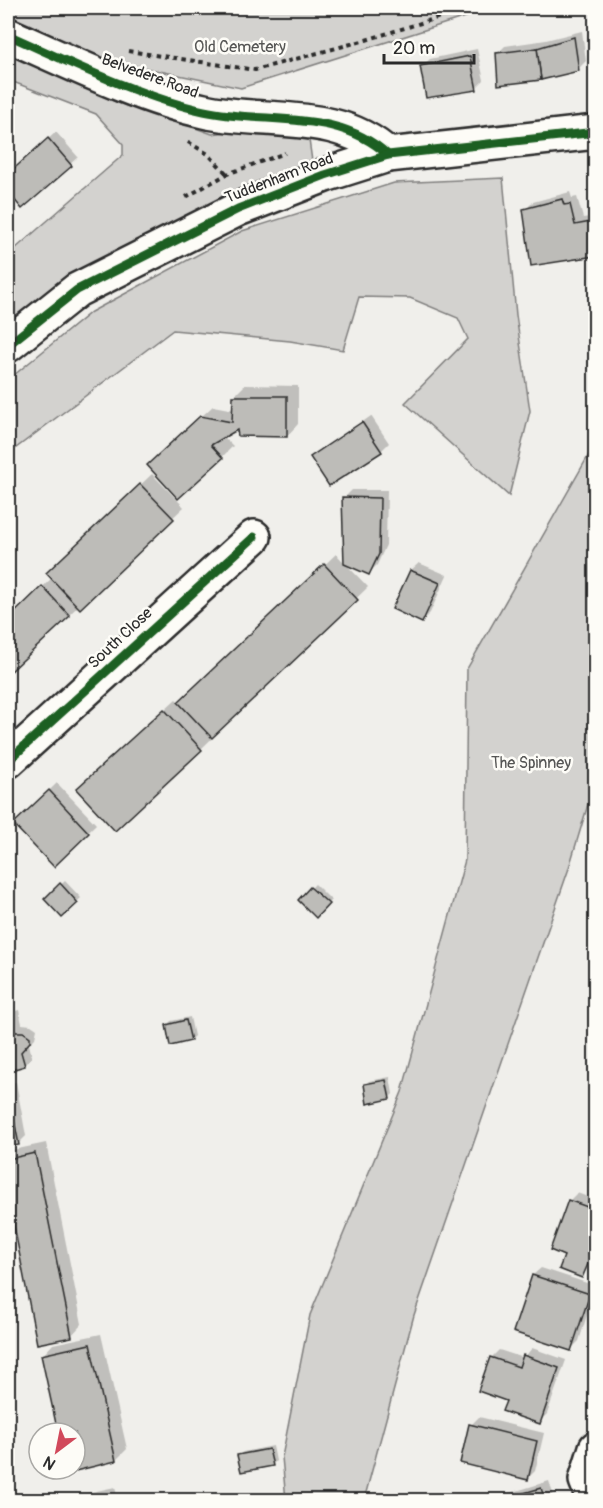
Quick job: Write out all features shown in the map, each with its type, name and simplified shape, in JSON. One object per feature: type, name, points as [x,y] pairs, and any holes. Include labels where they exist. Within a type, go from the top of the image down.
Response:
[{"type":"street","name":"Belvedere Road","points":[[8,35],[161,99],[204,111],[251,117],[298,119],[350,130],[369,140],[388,155]]},
{"type":"street","name":"Tuddenham Road","points":[[8,345],[77,290],[238,209],[320,177],[388,155],[596,132]]},
{"type":"street","name":"South Close","points":[[8,761],[254,537]]},
{"type":"street","points":[[594,1500],[586,1480],[596,1448]]},
{"type":"path","points":[[126,50],[255,70],[366,40],[470,8]]},
{"type":"green space","name":"Old Cemetery","points":[[8,8],[494,8],[241,88],[102,59],[8,21]]},
{"type":"green space","points":[[8,45],[165,117],[212,134],[250,129],[308,133],[312,161],[8,343],[8,255],[123,155],[123,144],[96,114],[8,80]]},
{"type":"green space","points":[[503,178],[516,315],[530,411],[509,496],[405,403],[468,339],[458,318],[410,298],[359,297],[343,350],[290,341],[173,330],[8,454],[8,380],[91,312],[242,231],[394,183]]},
{"type":"green space","name":"The Spinney","points":[[595,444],[595,781],[568,871],[414,1315],[364,1500],[286,1500],[282,1457],[310,1315],[402,1092],[465,860],[467,669]]},
{"type":"building","points":[[574,37],[579,71],[541,80],[537,48]]},
{"type":"building","points":[[537,48],[541,80],[498,85],[496,53]]},
{"type":"building","points":[[470,56],[477,90],[426,98],[420,66]]},
{"type":"building","points":[[48,138],[72,166],[22,209],[8,192],[8,174]]},
{"type":"building","points":[[562,199],[564,205],[570,204],[575,225],[591,222],[595,256],[531,266],[523,209]]},
{"type":"building","points":[[233,396],[287,396],[287,437],[238,436],[237,430],[211,445],[223,458],[178,499],[147,465],[200,416],[232,422]]},
{"type":"building","points":[[362,422],[382,452],[329,486],[310,457]]},
{"type":"building","points":[[140,484],[174,519],[80,609],[46,573]]},
{"type":"building","points":[[342,497],[380,498],[379,554],[369,575],[344,564]]},
{"type":"building","points":[[324,564],[358,600],[212,738],[178,702]]},
{"type":"building","points":[[410,570],[440,583],[422,623],[392,609]]},
{"type":"building","points":[[42,586],[70,616],[8,674],[8,619]]},
{"type":"building","points":[[164,709],[202,750],[115,831],[76,789]]},
{"type":"building","points":[[49,790],[89,833],[54,867],[13,824]]},
{"type":"building","points":[[60,883],[78,903],[62,918],[44,899]]},
{"type":"building","points":[[310,887],[329,904],[316,918],[298,900]]},
{"type":"building","points":[[11,1017],[15,1032],[23,1032],[30,1037],[30,1042],[21,1052],[25,1066],[8,1071],[8,1018]]},
{"type":"building","points":[[186,1020],[191,1041],[170,1046],[166,1025]]},
{"type":"building","points":[[386,1080],[390,1099],[367,1104],[364,1084]]},
{"type":"building","points":[[8,1089],[19,1145],[8,1147]]},
{"type":"building","points":[[35,1153],[72,1337],[37,1344],[8,1195],[8,1159]]},
{"type":"building","points":[[568,1200],[596,1210],[596,1267],[588,1264],[582,1278],[559,1269],[564,1256],[550,1250]]},
{"type":"building","points":[[532,1275],[590,1294],[571,1351],[513,1332]]},
{"type":"building","points":[[90,1344],[116,1461],[87,1468],[87,1421],[55,1421],[41,1355]]},
{"type":"building","points":[[523,1355],[559,1368],[540,1424],[502,1411],[506,1401],[478,1391],[490,1357],[519,1367]]},
{"type":"building","points":[[469,1424],[537,1441],[528,1480],[460,1463]]},
{"type":"building","points":[[269,1449],[273,1466],[241,1472],[237,1455]]},
{"type":"building","points":[[541,1488],[545,1500],[500,1500]]},
{"type":"building","points":[[108,1494],[109,1500],[77,1500]]},
{"type":"cycle path","points":[[8,35],[105,78],[180,105],[228,115],[324,124],[347,130],[368,140],[388,155]]},
{"type":"cycle path","points":[[8,345],[77,290],[238,209],[325,175],[388,155],[596,132]]},
{"type":"cycle path","points":[[8,761],[254,537]]}]
